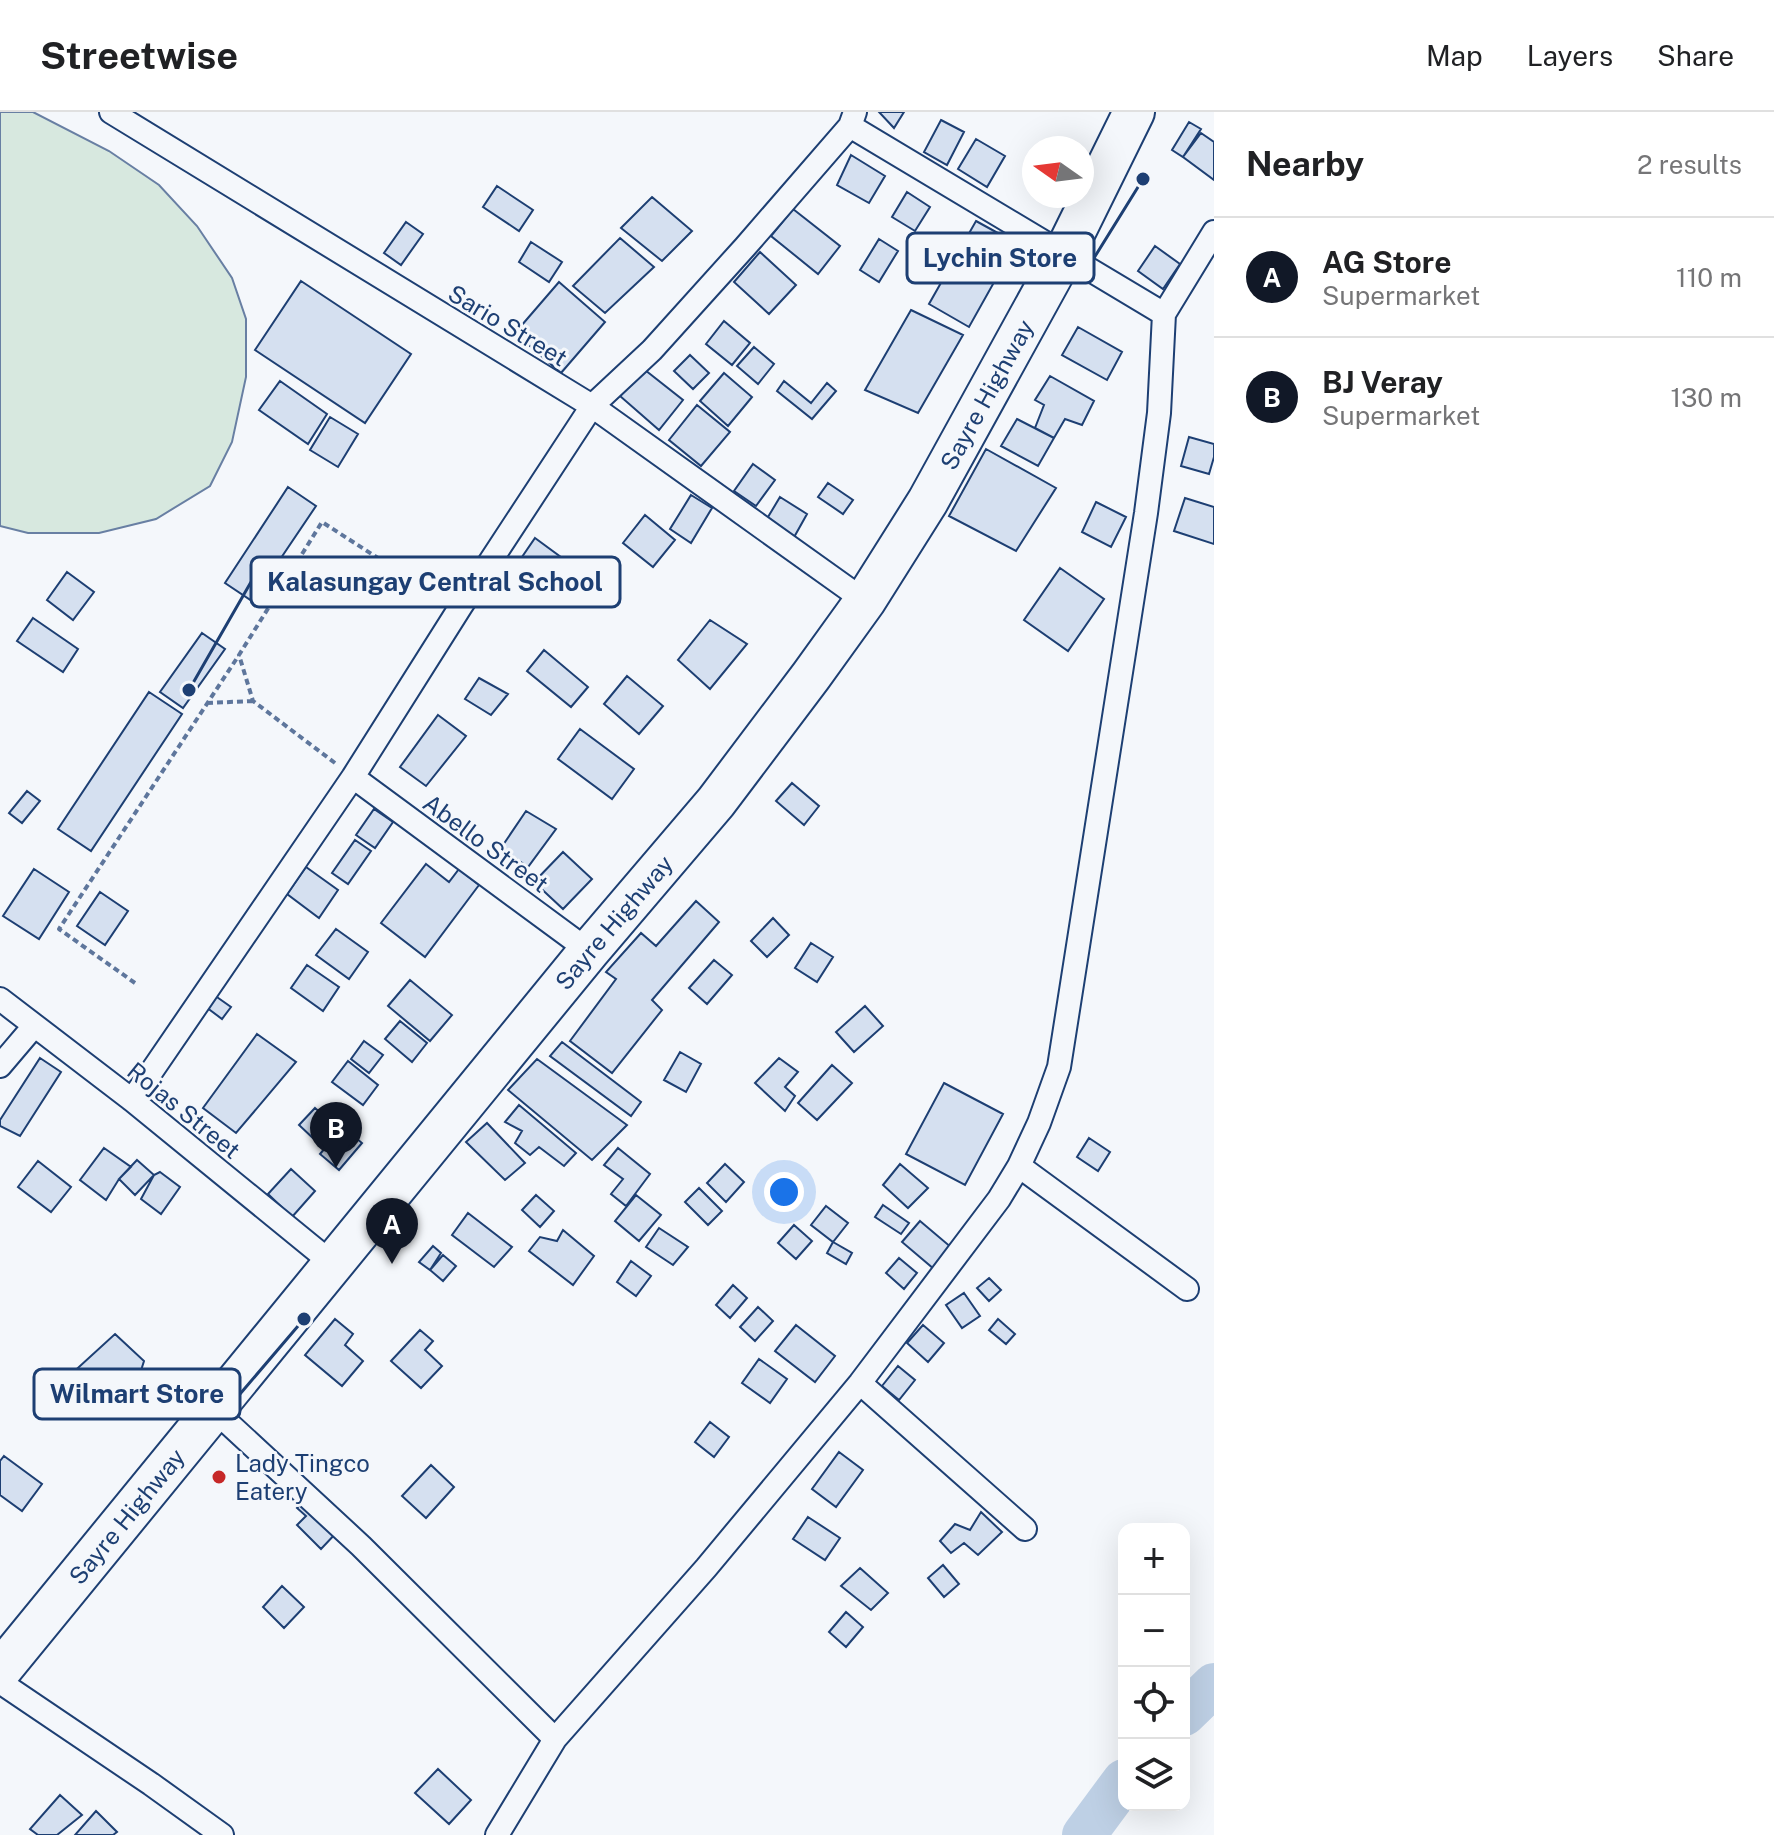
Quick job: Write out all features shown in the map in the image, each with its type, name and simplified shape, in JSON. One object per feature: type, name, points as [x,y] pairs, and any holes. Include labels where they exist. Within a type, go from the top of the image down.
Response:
[{"type":"highway","name":"Sayre Highway","points":[[0,1671],[589,951],[716,802],[865,601],[928,501],[1064,254],[1134,112]]},
{"type":"street","name":"Sario Street","points":[[111,112],[592,406],[865,601]]},
{"type":"street","points":[[132,1100],[353,777],[592,406],[661,340],[745,247],[852,119],[1164,314]]},
{"type":"street","points":[[497,1835],[555,1739],[706,1568],[860,1383],[999,1199],[1039,1123],[1059,1067],[1146,513],[1159,413],[1164,314],[1214,232]]},
{"type":"street","name":"Abello Street","points":[[353,777],[589,951]]},
{"type":"street","name":"Rojas Street","points":[[0,999],[132,1100],[333,1264]]},
{"type":"street","points":[[0,1066],[34,1026]]},
{"type":"street","points":[[1019,1166],[1187,1289]]},
{"type":"street","points":[[860,1383],[1025,1529]]},
{"type":"street","points":[[214,1410],[361,1546],[555,1739]]},
{"type":"street","points":[[0,1682],[222,1835]]},
{"type":"path","points":[[135,983],[59,929],[239,655],[322,522],[395,569]]},
{"type":"path","points":[[239,655],[253,701],[353,777]]},
{"type":"path","points":[[206,703],[253,701]]},
{"type":"shaded area","points":[[0,112],[33,112],[109,151],[159,185],[197,226],[232,278],[246,319],[246,377],[232,442],[210,486],[156,519],[99,533],[28,533],[0,526]]},
{"type":"building","points":[[879,112],[904,112],[894,128]]},
{"type":"building","points":[[941,120],[964,132],[947,165],[924,152]]},
{"type":"building","points":[[1189,122],[1201,129],[1183,157],[1172,150]]},
{"type":"building","points":[[1201,133],[1214,142],[1214,180],[1183,157]]},
{"type":"building","points":[[976,139],[1005,156],[987,187],[958,169]]},
{"type":"building","points":[[851,155],[885,176],[869,203],[837,185]]},
{"type":"building","points":[[497,186],[533,210],[519,231],[483,207]]},
{"type":"building","points":[[907,192],[930,207],[915,231],[892,217]]},
{"type":"building","points":[[652,197],[692,231],[662,261],[621,228]]},
{"type":"building","points":[[793,209],[840,246],[818,274],[771,236]]},
{"type":"building","points":[[976,221],[1016,243],[969,327],[929,304]]},
{"type":"building","points":[[406,222],[423,234],[401,265],[384,253]]},
{"type":"building","points":[[620,238],[654,267],[605,313],[573,286]]},
{"type":"building","points":[[879,239],[898,251],[879,282],[860,270]]},
{"type":"building","points":[[531,242],[562,262],[549,282],[519,262]]},
{"type":"building","points":[[1155,246],[1180,264],[1163,289],[1138,271]]},
{"type":"building","points":[[760,252],[796,285],[769,314],[734,282]]},
{"type":"building","points":[[301,281],[411,354],[365,423],[255,350]]},
{"type":"building","points":[[559,282],[605,322],[561,373],[515,333]]},
{"type":"building","points":[[911,310],[963,335],[918,413],[865,390]]},
{"type":"building","points":[[724,321],[750,343],[732,365],[706,344]]},
{"type":"building","points":[[1078,327],[1122,352],[1107,380],[1062,355]]},
{"type":"building","points":[[754,347],[774,364],[758,384],[737,366]]},
{"type":"building","points":[[690,355],[709,373],[693,389],[674,371]]},
{"type":"building","points":[[645,370],[683,400],[659,430],[620,396]]},
{"type":"building","points":[[724,373],[752,397],[728,426],[700,401]]},
{"type":"building","points":[[1050,376],[1094,401],[1082,425],[1065,419],[1054,438],[1035,428],[1044,405],[1035,400]]},
{"type":"building","points":[[280,381],[327,414],[308,444],[259,410]]},
{"type":"building","points":[[784,381],[811,403],[827,383],[836,391],[812,419],[777,391]]},
{"type":"building","points":[[697,405],[730,432],[701,466],[669,440]]},
{"type":"building","points":[[330,417],[358,434],[338,467],[310,450]]},
{"type":"building","points":[[1017,419],[1054,438],[1038,466],[1001,446]]},
{"type":"building","points":[[1189,437],[1214,444],[1209,474],[1181,466]]},
{"type":"building","points":[[986,449],[1056,488],[1016,551],[949,516]]},
{"type":"building","points":[[753,464],[775,480],[756,506],[734,491]]},
{"type":"building","points":[[828,483],[853,500],[843,514],[818,497]]},
{"type":"building","points":[[288,487],[316,506],[252,601],[225,583]]},
{"type":"building","points":[[691,495],[712,508],[691,543],[670,529]]},
{"type":"building","points":[[780,497],[807,514],[793,539],[765,522]]},
{"type":"building","points":[[1185,498],[1214,507],[1214,544],[1174,531]]},
{"type":"building","points":[[1096,502],[1126,517],[1111,547],[1082,532]]},
{"type":"building","points":[[645,515],[675,540],[653,567],[623,543]]},
{"type":"building","points":[[535,538],[573,566],[542,599],[511,573]]},
{"type":"building","points":[[1060,568],[1104,599],[1068,651],[1024,620]]},
{"type":"building","points":[[67,572],[94,592],[73,620],[47,600]]},
{"type":"building","points":[[33,618],[78,649],[63,672],[17,641]]},
{"type":"building","points":[[710,620],[747,644],[710,689],[678,660]]},
{"type":"building","points":[[202,633],[225,649],[183,708],[160,692]]},
{"type":"building","points":[[544,650],[588,687],[571,707],[527,671]]},
{"type":"building","points":[[627,676],[663,706],[639,734],[604,704]]},
{"type":"building","points":[[479,678],[508,694],[491,715],[465,699]]},
{"type":"building","points":[[149,692],[182,714],[91,851],[58,829]]},
{"type":"building","points":[[438,715],[466,736],[426,786],[400,767]]},
{"type":"building","points":[[580,729],[634,769],[612,799],[558,759]]},
{"type":"building","points":[[792,783],[819,806],[804,825],[776,801]]},
{"type":"building","points":[[27,791],[40,801],[22,823],[9,813]]},
{"type":"building","points":[[374,809],[393,822],[375,848],[356,835]]},
{"type":"building","points":[[526,811],[556,829],[528,867],[501,848]]},
{"type":"building","points":[[355,840],[371,851],[348,884],[332,873]]},
{"type":"building","points":[[563,852],[592,879],[563,909],[534,882]]},
{"type":"building","points":[[426,864],[449,882],[459,869],[479,885],[425,957],[381,923]]},
{"type":"building","points":[[306,867],[338,890],[319,918],[287,894]]},
{"type":"building","points":[[34,869],[69,892],[39,939],[3,916]]},
{"type":"building","points":[[100,892],[128,911],[105,945],[77,926]]},
{"type":"building","points":[[696,901],[719,922],[652,1000],[662,1010],[612,1073],[570,1041],[616,979],[606,972],[641,933],[656,946]]},
{"type":"building","points":[[773,918],[789,935],[767,957],[751,941]]},
{"type":"building","points":[[336,929],[368,952],[349,979],[316,955]]},
{"type":"building","points":[[811,943],[833,957],[817,982],[795,968]]},
{"type":"building","points":[[714,960],[732,975],[707,1004],[689,988]]},
{"type":"building","points":[[307,965],[339,987],[323,1011],[291,988]]},
{"type":"building","points":[[410,980],[452,1015],[430,1041],[388,1006]]},
{"type":"building","points":[[214,995],[231,1007],[222,1019],[206,1007]]},
{"type":"building","points":[[865,1006],[883,1026],[854,1052],[836,1032]]},
{"type":"building","points":[[400,1021],[427,1043],[412,1062],[385,1039]]},
{"type":"building","points":[[257,1034],[296,1062],[236,1133],[203,1108]]},
{"type":"building","points":[[364,1041],[383,1055],[369,1073],[351,1059]]},
{"type":"building","points":[[562,1042],[641,1102],[631,1116],[550,1056]]},
{"type":"building","points":[[680,1052],[701,1064],[686,1092],[664,1080]]},
{"type":"building","points":[[40,1058],[61,1072],[20,1136],[0,1126],[0,1120]]},
{"type":"building","points":[[779,1058],[798,1072],[785,1087],[795,1096],[785,1111],[755,1083]]},
{"type":"building","points":[[537,1059],[627,1125],[592,1160],[508,1090]]},
{"type":"building","points":[[348,1061],[378,1085],[363,1105],[332,1082]]},
{"type":"building","points":[[832,1065],[852,1083],[817,1120],[798,1103]]},
{"type":"building","points":[[944,1083],[1003,1114],[965,1185],[906,1154]]},
{"type":"building","points":[[519,1105],[576,1153],[564,1166],[539,1147],[530,1155],[515,1143],[522,1131],[505,1122]]},
{"type":"building","points":[[315,1108],[331,1122],[315,1140],[299,1125]]},
{"type":"building","points":[[487,1123],[525,1163],[505,1180],[466,1142]]},
{"type":"building","points":[[343,1127],[362,1143],[339,1170],[320,1154]]},
{"type":"building","points":[[1089,1138],[1110,1152],[1098,1171],[1077,1157]]},
{"type":"building","points":[[104,1148],[131,1167],[106,1200],[80,1180]]},
{"type":"building","points":[[618,1148],[650,1174],[626,1206],[611,1194],[623,1179],[604,1165]]},
{"type":"building","points":[[137,1160],[154,1175],[135,1195],[119,1179]]},
{"type":"building","points":[[38,1161],[71,1187],[51,1212],[18,1187]]},
{"type":"building","points":[[725,1164],[744,1182],[726,1202],[707,1183]]},
{"type":"building","points":[[900,1164],[928,1188],[908,1208],[883,1185]]},
{"type":"building","points":[[291,1169],[315,1191],[292,1217],[268,1194]]},
{"type":"building","points":[[160,1172],[180,1187],[161,1214],[141,1199],[154,1175]]},
{"type":"building","points":[[699,1188],[722,1211],[708,1225],[685,1202]]},
{"type":"building","points":[[536,1195],[554,1211],[540,1227],[522,1210]]},
{"type":"building","points":[[636,1195],[661,1215],[639,1241],[615,1221]]},
{"type":"building","points":[[883,1205],[909,1223],[901,1234],[875,1217]]},
{"type":"building","points":[[826,1206],[848,1223],[833,1242],[811,1225]]},
{"type":"building","points":[[468,1213],[512,1247],[494,1267],[452,1235]]},
{"type":"building","points":[[920,1221],[952,1248],[934,1269],[902,1242]]},
{"type":"building","points":[[794,1225],[812,1241],[796,1259],[778,1243]]},
{"type":"building","points":[[659,1228],[688,1247],[673,1265],[646,1247]]},
{"type":"building","points":[[563,1230],[594,1256],[573,1285],[529,1251],[540,1237],[557,1241]]},
{"type":"building","points":[[833,1242],[852,1253],[846,1264],[827,1253]]},
{"type":"building","points":[[433,1246],[441,1253],[430,1270],[419,1262]]},
{"type":"building","points":[[443,1255],[456,1266],[443,1281],[430,1270]]},
{"type":"building","points":[[899,1258],[917,1273],[904,1289],[886,1273]]},
{"type":"building","points":[[631,1261],[651,1276],[636,1296],[617,1282]]},
{"type":"building","points":[[989,1278],[1001,1290],[989,1301],[977,1288]]},
{"type":"building","points":[[733,1285],[747,1298],[730,1318],[716,1305]]},
{"type":"building","points":[[964,1293],[980,1316],[962,1328],[946,1305]]},
{"type":"building","points":[[758,1307],[773,1321],[755,1341],[740,1327]]},
{"type":"building","points":[[335,1319],[353,1334],[345,1345],[363,1361],[342,1386],[305,1355]]},
{"type":"building","points":[[998,1319],[1015,1334],[1006,1344],[989,1330]]},
{"type":"building","points":[[796,1325],[835,1356],[815,1382],[775,1351]]},
{"type":"building","points":[[923,1325],[944,1343],[928,1362],[907,1343]]},
{"type":"building","points":[[420,1330],[433,1341],[425,1350],[442,1366],[421,1388],[391,1361]]},
{"type":"building","points":[[115,1334],[144,1361],[137,1383],[152,1398],[136,1411],[119,1398],[106,1397],[91,1416],[56,1388]]},
{"type":"building","points":[[759,1359],[787,1379],[770,1403],[742,1383]]},
{"type":"building","points":[[898,1366],[915,1380],[899,1400],[882,1386]]},
{"type":"building","points":[[710,1422],[729,1437],[714,1457],[695,1442]]},
{"type":"building","points":[[839,1452],[863,1470],[836,1507],[812,1489]]},
{"type":"building","points":[[4,1456],[42,1484],[22,1511],[0,1495],[0,1461]]},
{"type":"building","points":[[431,1465],[454,1487],[426,1518],[402,1496]]},
{"type":"building","points":[[306,1498],[338,1531],[321,1549],[297,1525],[306,1516],[297,1508]]},
{"type":"building","points":[[981,1512],[1002,1532],[978,1555],[964,1543],[951,1553],[940,1541],[955,1524],[970,1530]]},
{"type":"building","points":[[808,1517],[840,1538],[825,1560],[793,1539]]},
{"type":"building","points":[[943,1565],[959,1584],[944,1597],[928,1578]]},
{"type":"building","points":[[860,1568],[888,1593],[871,1610],[841,1586]]},
{"type":"building","points":[[282,1586],[304,1607],[284,1628],[263,1607]]},
{"type":"building","points":[[846,1612],[863,1627],[846,1647],[829,1632]]},
{"type":"building","points":[[438,1769],[471,1800],[449,1824],[415,1793]]},
{"type":"building","points":[[60,1795],[82,1815],[57,1835],[38,1835],[30,1829]]},
{"type":"building","points":[[96,1811],[117,1832],[113,1835],[75,1835]]},
{"type":"waterway","points":[[1190,1708],[1214,1685]]},
{"type":"waterway","points":[[1084,1835],[1118,1789]]},
{"type":"place","name":"Lychin Store","points":[[1143,179]]},
{"type":"place","name":"Kalasungay Central School","points":[[189,690]]},
{"type":"place","name":"BJ Veray","points":[[336,1168]]},
{"type":"place","name":"AG Store","points":[[392,1264]]},
{"type":"place","name":"Wilmart Store","points":[[304,1319]]},
{"type":"place","name":"Lady Tingco Eatery","points":[[219,1477]]}]
